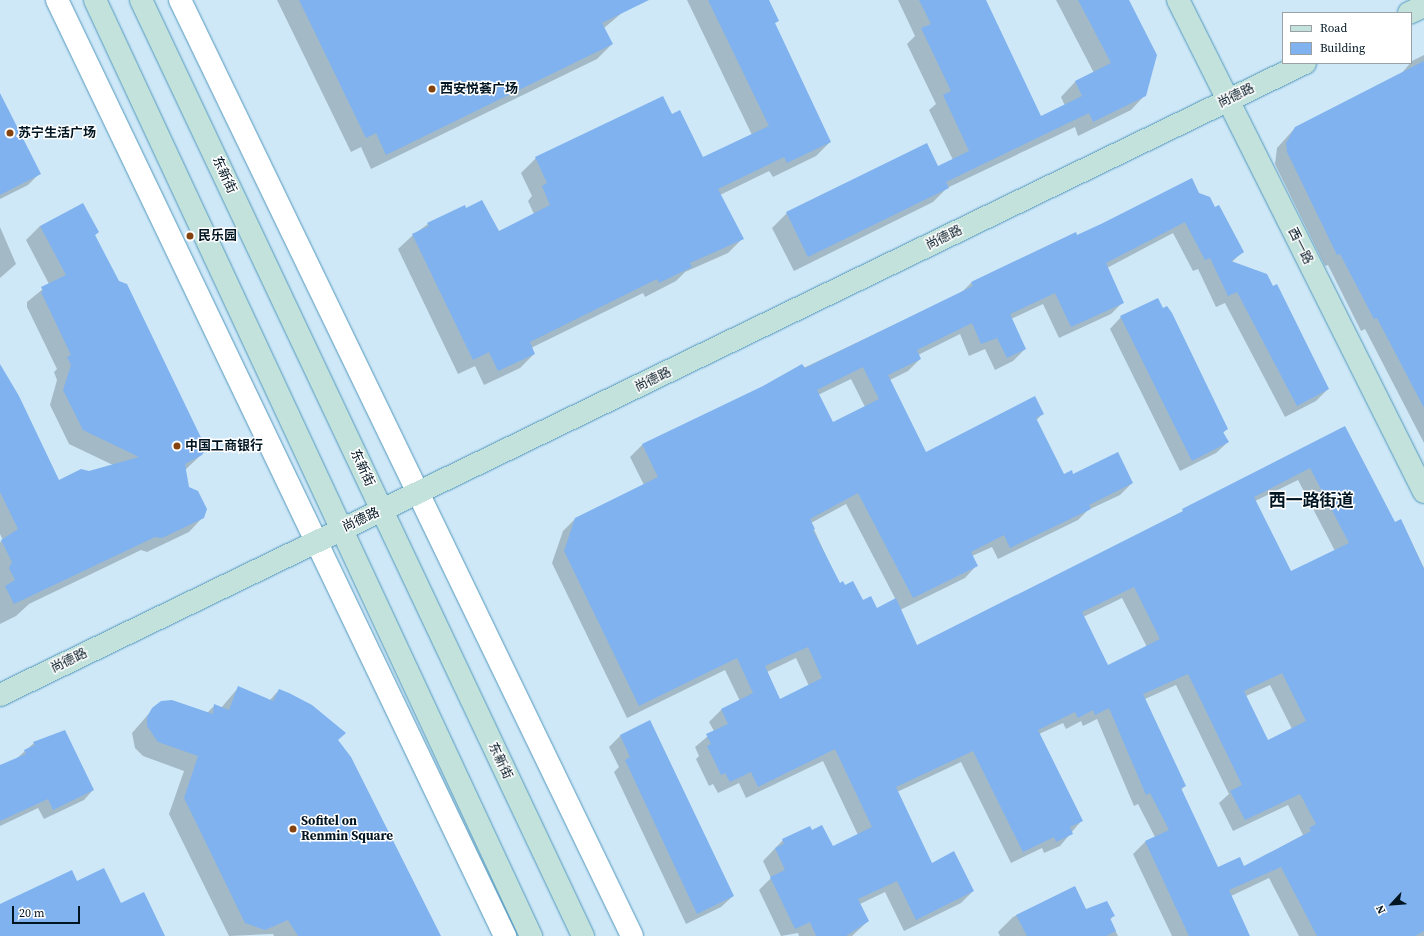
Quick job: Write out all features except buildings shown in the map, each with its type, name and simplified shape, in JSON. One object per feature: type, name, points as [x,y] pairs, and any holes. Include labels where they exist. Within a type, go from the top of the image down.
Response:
[{"type":"main road","points":[[96,0],[531,936]]},
{"type":"main road","name":"东新街","points":[[141,0],[583,936]]},
{"type":"main road","name":"西一路","points":[[1178,0],[1227,101],[1424,492]]},
{"type":"main road","points":[[1411,12],[1424,6]]},
{"type":"main road","name":"尚德路","points":[[0,695],[315,541],[418,493],[1303,64]]},
{"type":"street","points":[[57,0],[505,936]]},
{"type":"street","points":[[180,0],[632,936]]},
{"type":"place","name":"西安悦荟广场","points":[[432,89]]},
{"type":"place","name":"苏宁生活广场","points":[[10,133]]},
{"type":"place","name":"民乐园","points":[[190,236]]},
{"type":"place","name":"中国工商银行","points":[[177,446]]},
{"type":"place","name":"Sofitel on Renmin Square","points":[[293,829]]},
{"type":"district","name":"西一路街道","points":[[1311,501]]}]
